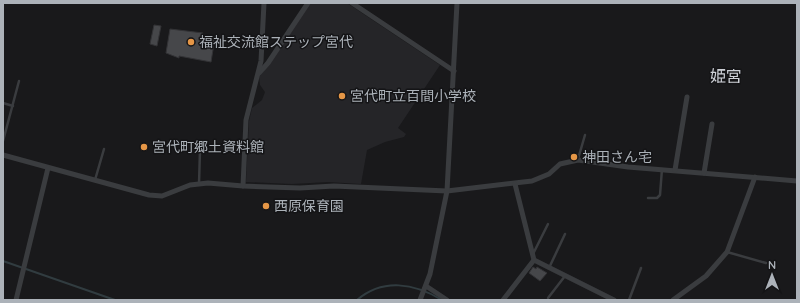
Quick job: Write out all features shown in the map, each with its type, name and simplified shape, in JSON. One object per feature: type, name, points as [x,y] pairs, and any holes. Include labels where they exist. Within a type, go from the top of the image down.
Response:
[{"type":"street","points":[[243,186],[246,120],[258,74],[264,3]]},
{"type":"street","points":[[258,74],[268,63],[308,3]]},
{"type":"street","points":[[352,3],[454,71]]},
{"type":"street","points":[[420,300],[430,274],[447,191],[458,3]]},
{"type":"street","points":[[676,170],[686,97]]},
{"type":"street","points":[[704,173],[712,124]]},
{"type":"street","points":[[3,155],[149,195],[162,196],[190,185],[208,183],[300,188],[334,186],[447,191],[515,184],[540,179],[560,164],[578,160],[797,181]]},
{"type":"street","points":[[16,300],[48,168]]},
{"type":"street","points":[[673,300],[706,276],[727,252],[755,177]]},
{"type":"street","points":[[515,184],[533,259],[614,300]]},
{"type":"street","points":[[503,300],[533,259]]},
{"type":"street","points":[[426,286],[448,300]]},
{"type":"lane","points":[[3,141],[19,81]]},
{"type":"lane","points":[[3,103],[13,106]]},
{"type":"lane","points":[[578,160],[585,135]]},
{"type":"lane","points":[[95,180],[104,149]]},
{"type":"lane","points":[[199,184],[200,150]]},
{"type":"lane","points":[[648,198],[657,198],[660,195],[662,169]]},
{"type":"lane","points":[[533,259],[548,224]]},
{"type":"lane","points":[[549,268],[565,234]]},
{"type":"lane","points":[[727,252],[766,263]]},
{"type":"lane","points":[[629,300],[641,268]]},
{"type":"lane","points":[[548,298],[565,276]]},
{"type":"shaded area","name":"宮代町立百間小学校","points":[[310,3],[347,3],[440,65],[398,128],[406,134],[404,137],[385,142],[367,150],[361,184],[328,182],[292,184],[246,182],[249,121],[252,108],[262,100],[265,92],[260,85],[259,77]]},
{"type":"building","points":[[154,25],[161,26],[157,46],[150,44]]},
{"type":"building","name":"福祉交流館ステップ宮代","points":[[170,29],[203,33],[202,35],[215,37],[211,62],[179,56],[179,58],[166,53]]},
{"type":"building","points":[[533,267],[536,269],[537,267],[547,273],[540,281],[529,273]]},
{"type":"waterway","points":[[3,261],[115,300]]},
{"type":"waterway","points":[[357,300],[377,288],[399,285],[421,290],[442,300]]},
{"type":"place","name":"福祉交流館ステップ宮代","points":[[191,42]]},
{"type":"place","name":"宮代町立百間小学校","points":[[342,96]]},
{"type":"place","name":"宮代町郷土資料館","points":[[144,147]]},
{"type":"place","name":"神田さん宅","points":[[574,157]]},
{"type":"place","name":"西原保育園","points":[[266,206]]},
{"type":"district","name":"姫宮","points":[[726,76]]}]
